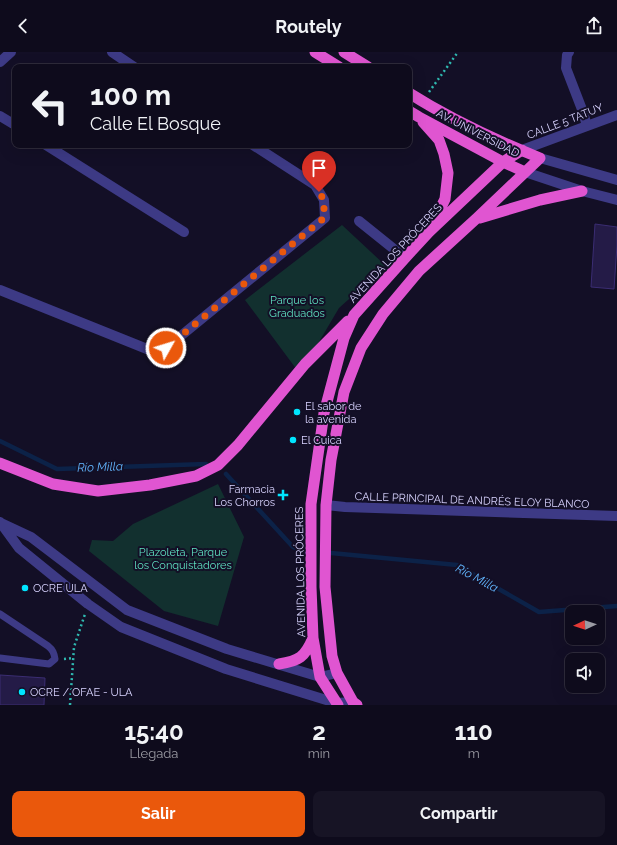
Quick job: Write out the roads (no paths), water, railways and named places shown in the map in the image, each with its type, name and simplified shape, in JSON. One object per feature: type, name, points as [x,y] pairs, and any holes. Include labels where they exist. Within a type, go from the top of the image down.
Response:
[{"type":"highway","points":[[315,52],[334,64]]},
{"type":"highway","points":[[344,52],[363,64]]},
{"type":"highway","points":[[355,704],[337,672],[332,656],[325,587],[326,505],[331,460],[344,392],[361,348],[382,314],[419,271],[540,158],[468,126],[412,95]]},
{"type":"highway","points":[[414,114],[438,140],[444,154],[448,173],[445,200],[429,232]]},
{"type":"highway","name":"AV. UNIVERSIDAD","points":[[414,114],[503,162],[525,172]]},
{"type":"highway","name":"AVENIDA LOS PRÓCERES","points":[[337,704],[320,677],[313,638],[311,587],[311,504],[324,413],[344,338],[354,315],[429,232],[503,162],[522,150]]},
{"type":"highway","points":[[477,218],[540,200],[582,191]]},
{"type":"highway","points":[[0,463],[53,484],[98,491],[150,485],[196,476],[218,465],[233,450],[305,364],[354,315]]},
{"type":"highway","points":[[279,664],[300,658],[308,648],[313,638]]},
{"type":"street","points":[[0,62],[11,52]]},
{"type":"street","points":[[112,52],[130,64]]},
{"type":"street","points":[[569,52],[567,56],[566,68],[587,126]]},
{"type":"street","name":"CALLE 5 TATUY","points":[[522,150],[617,114]]},
{"type":"street","points":[[0,116],[12,123]]},
{"type":"street","points":[[51,148],[184,232]]},
{"type":"street","points":[[0,290],[147,349],[157,350],[166,348],[324,218],[324,200],[315,185],[258,148]]},
{"type":"street","points":[[540,158],[617,180]]},
{"type":"street","points":[[525,172],[582,191],[617,200]]},
{"type":"street","points":[[359,221],[405,258]]},
{"type":"street","name":"CALLE PRINCIPAL DE ANDRÉS ELOY BLANCO","points":[[326,505],[345,507],[617,516]]},
{"type":"street","points":[[0,522],[31,537],[128,610],[227,649],[320,677],[337,672]]},
{"type":"street","points":[[0,522],[19,548],[88,604],[121,627],[226,669],[337,704],[355,704]]},
{"type":"lane","points":[[0,614],[52,649],[55,659],[49,664],[0,658]]},
{"type":"waterway","name":"Río Milla","points":[[0,441],[57,469],[206,464]]},
{"type":"waterway","name":"Río Milla","points":[[226,474],[293,547],[304,552]]},
{"type":"waterway","name":"Río Milla","points":[[331,553],[457,565],[539,612],[617,606]]},
{"type":"place","name":"El sabor de la avenida","points":[[297,412]]},
{"type":"place","name":"El Cuica","points":[[293,440]]},
{"type":"place","name":"Farmacia Los Chorros","points":[[283,495]]},
{"type":"place","name":"OCRE ULA","points":[[25,588]]},
{"type":"place","name":"OCRE / OFAE - ULA","points":[[22,692]]},
{"type":"park label","name":"Parque los Graduados","points":[[297,306]]},
{"type":"park label","name":"Plazoleta, Parque los Conquistadores","points":[[183,558]]}]
